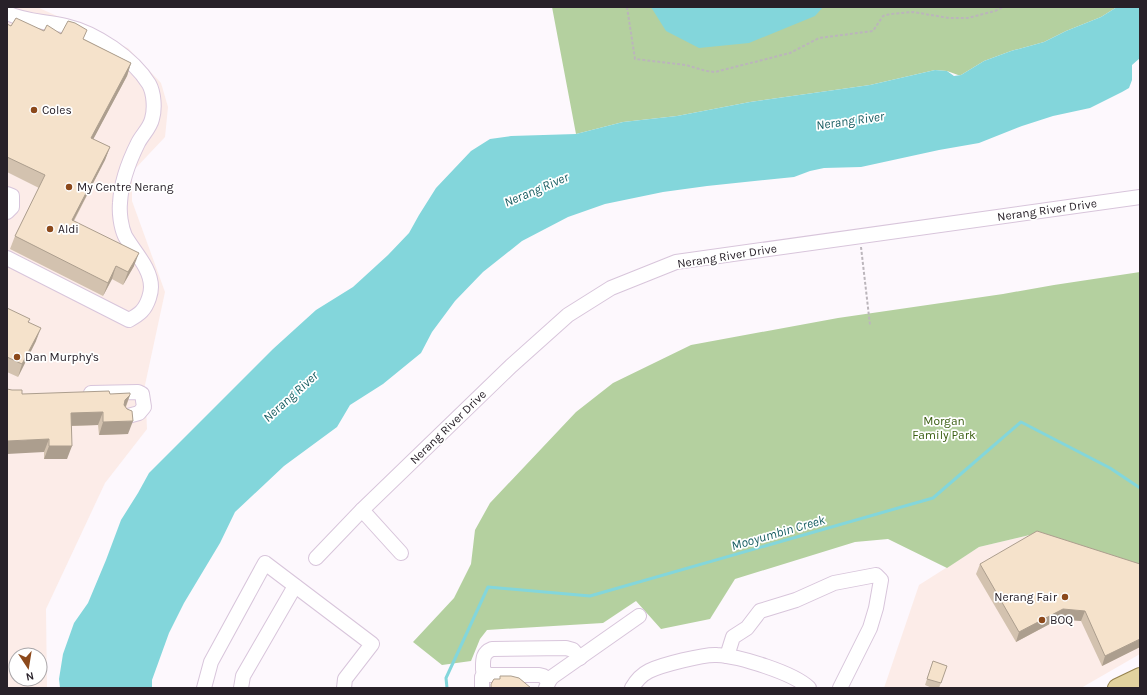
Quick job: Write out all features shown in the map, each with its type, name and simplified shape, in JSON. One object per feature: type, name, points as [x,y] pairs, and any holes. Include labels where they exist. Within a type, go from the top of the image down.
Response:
[{"type":"main road","points":[[1117,688],[1140,678]]},
{"type":"street","points":[[7,13],[30,21],[66,26],[91,35],[111,47],[129,62],[141,73],[150,86],[154,102],[152,121],[138,143],[130,162],[124,181],[120,203],[121,221],[124,235],[149,275],[152,288],[148,302],[140,314],[129,320],[7,258]]},
{"type":"street","points":[[7,194],[12,196],[12,207],[7,212]]},
{"type":"street","name":"Nerang River Drive","points":[[316,558],[362,510],[510,366],[568,315],[611,288],[676,262],[1140,197]]},
{"type":"street","points":[[76,394],[138,392],[142,394],[144,407],[139,413],[128,416]]},
{"type":"street","points":[[362,510],[401,553]]},
{"type":"street","points":[[204,688],[210,662],[266,563],[372,644],[345,679],[344,688]]},
{"type":"street","points":[[727,656],[733,637],[748,628],[760,611],[796,600],[834,583],[876,575],[881,580],[876,608],[870,628],[840,688]]},
{"type":"street","points":[[241,688],[243,676],[296,586]]},
{"type":"street","points":[[547,685],[552,677],[639,616]]},
{"type":"street","points":[[482,688],[482,676],[484,673],[483,657],[485,653],[492,649],[566,648],[573,650],[580,658]]},
{"type":"street","points":[[632,688],[637,680],[649,670],[706,655],[727,656],[772,669],[803,682],[809,688]]},
{"type":"street","points":[[484,673],[493,675],[539,675],[543,676],[547,685]]},
{"type":"path","points":[[627,7],[635,58],[686,65],[715,72],[790,54],[819,38],[873,31],[883,16],[890,14],[913,12],[949,18],[968,18],[996,11],[1003,7]]},
{"type":"path","points":[[860,236],[870,325]]},
{"type":"shaded area","name":"My Centre Nerang","points":[[7,7],[37,7],[128,48],[161,83],[168,107],[165,137],[132,172],[132,201],[165,292],[145,385],[147,429],[105,483],[46,609],[46,647],[8,647],[8,687],[47,688],[7,688]]},
{"type":"shaded area","points":[[1038,533],[1140,569],[1140,654],[1081,688],[884,688],[919,585],[979,547]]},
{"type":"green space","points":[[552,7],[1117,7],[1101,17],[1066,31],[1044,42],[1011,51],[984,61],[961,75],[947,71],[935,70],[870,85],[750,102],[677,116],[623,122],[576,134]]},
{"type":"green space","name":"Morgan Family Park","points":[[1140,272],[1140,569],[1038,533],[979,547],[947,568],[888,539],[855,542],[735,579],[710,619],[661,629],[636,601],[603,623],[487,630],[480,639],[471,661],[442,665],[413,642],[454,598],[471,564],[475,530],[490,503],[576,412],[613,383],[691,345],[838,318]]},
{"type":"water","points":[[651,7],[823,7],[815,16],[749,43],[699,48],[666,31]]},
{"type":"water","name":"Nerang River","points":[[1117,7],[1140,7],[1140,58],[1132,65],[1132,80],[1129,88],[1090,108],[1053,116],[1022,126],[979,143],[861,167],[824,168],[794,177],[663,192],[605,204],[568,217],[522,241],[483,272],[455,301],[432,332],[421,353],[383,384],[350,405],[337,427],[284,466],[235,512],[220,543],[184,603],[169,633],[152,680],[152,688],[60,688],[59,679],[63,654],[74,623],[88,603],[121,520],[149,473],[273,349],[316,310],[353,287],[388,255],[409,233],[436,188],[471,151],[490,139],[511,136],[576,134],[623,122],[677,116],[750,102],[870,85],[935,70],[947,71],[954,76],[961,75],[984,61],[1011,51],[1044,42],[1066,31],[1101,17]]},
{"type":"building","points":[[16,18],[44,31],[47,25],[61,34],[68,21],[75,23],[87,30],[83,39],[131,63],[91,138],[110,147],[72,220],[139,253],[128,272],[116,266],[108,283],[15,236],[45,175],[7,157],[7,24],[11,26]]},
{"type":"building","points":[[7,308],[30,319],[28,322],[41,328],[22,364],[7,357]]},
{"type":"building","points":[[7,389],[22,390],[22,394],[109,391],[110,394],[130,393],[125,400],[124,405],[127,409],[132,411],[133,421],[103,422],[103,412],[71,413],[72,446],[49,446],[49,439],[7,441]]},
{"type":"building","name":"Nerang Fair","points":[[1037,531],[1140,564],[1140,639],[1105,656],[1085,611],[1063,609],[1019,632],[980,564]]},
{"type":"building","points":[[933,661],[947,666],[941,683],[927,679]]},
{"type":"building","points":[[500,676],[519,678],[531,688],[491,688],[491,684],[494,679],[500,679]]},
{"type":"waterway","name":"Mooyumbin Creek","points":[[447,688],[446,678],[488,587],[590,596],[933,498],[1021,422],[1110,468],[1140,488]]},
{"type":"place","name":"Coles","points":[[34,110]]},
{"type":"place","name":"My Centre Nerang","points":[[69,187]]},
{"type":"place","name":"Aldi","points":[[50,229]]},
{"type":"place","name":"Dan Murphy's","points":[[17,357]]},
{"type":"place","name":"Nerang Fair","points":[[1065,597]]},
{"type":"place","name":"BOQ","points":[[1042,620]]}]
